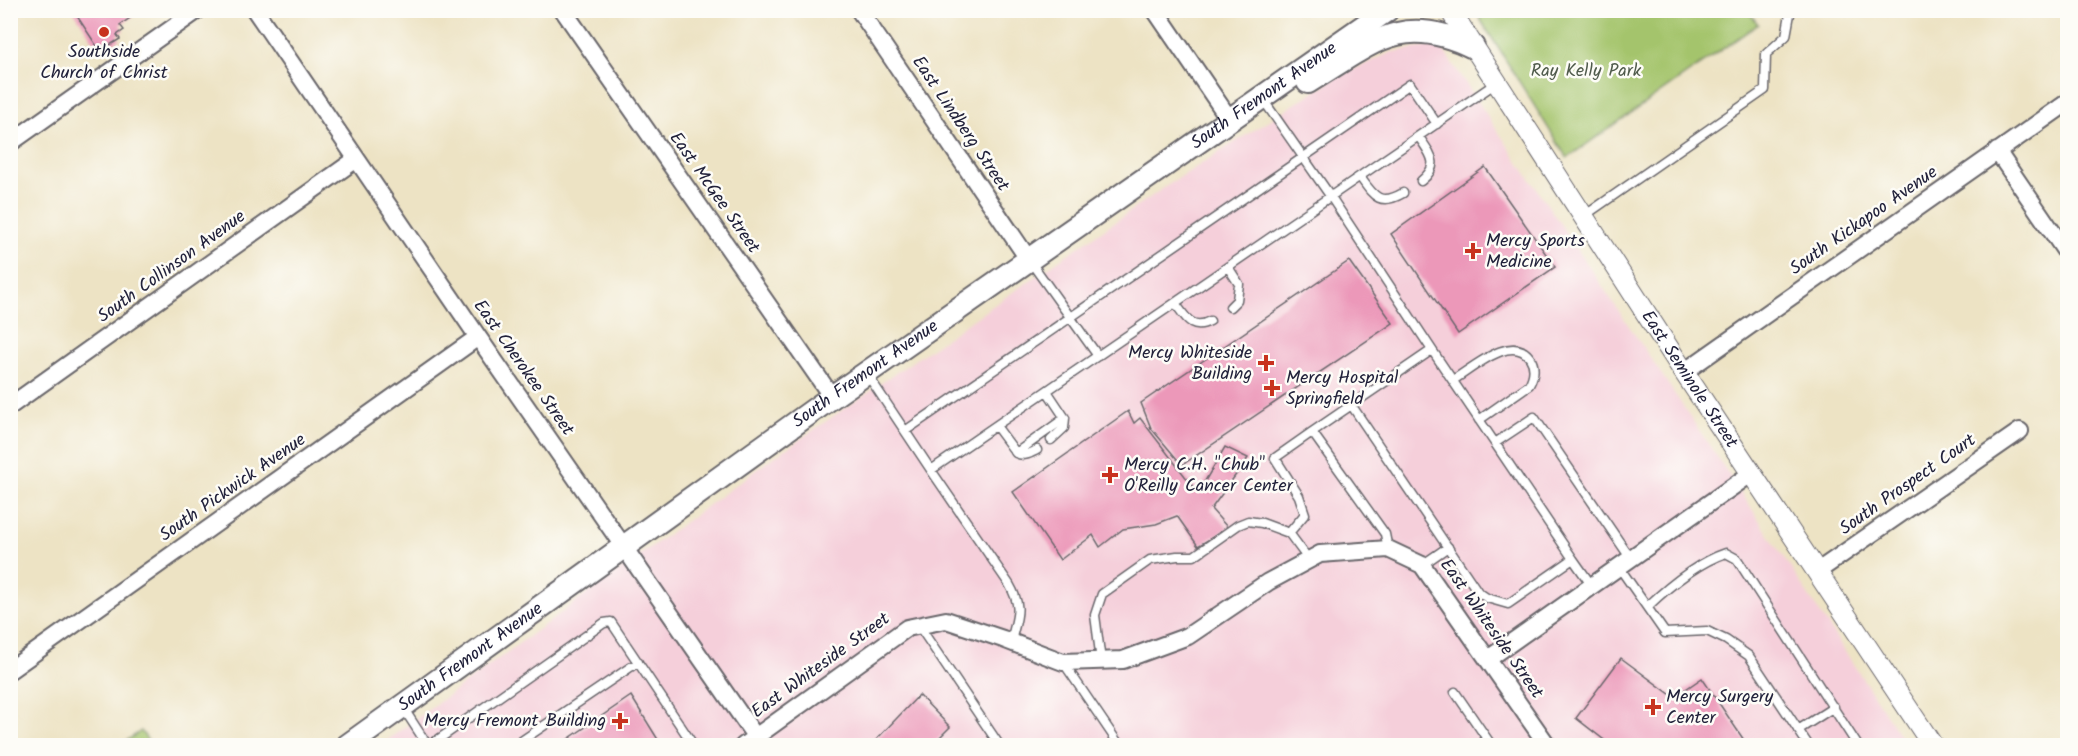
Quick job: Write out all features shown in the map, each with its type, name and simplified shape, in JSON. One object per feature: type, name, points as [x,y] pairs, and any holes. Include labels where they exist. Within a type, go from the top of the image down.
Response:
[{"type":"main road","name":"South Fremont Avenue","points":[[347,746],[832,397],[1387,10]]},
{"type":"main road","points":[[1262,98],[1290,91],[1374,43],[1402,32],[1432,32],[1451,36],[1473,47]]},
{"type":"street","points":[[10,143],[198,10]]},
{"type":"street","name":"East McGee Street","points":[[563,10],[832,397]]},
{"type":"street","name":"East Lindberg Street","points":[[859,10],[1029,260]]},
{"type":"street","points":[[1155,10],[1230,120]]},
{"type":"street","name":"East Seminole Street","points":[[1450,10],[1684,372],[1933,746]]},
{"type":"street","name":"East Cherokee Street","points":[[259,12],[355,160],[624,547],[753,742]]},
{"type":"street","name":"South Kickapoo Avenue","points":[[1684,372],[2067,102]]},
{"type":"street","points":[[1997,151],[2067,255]]},
{"type":"street","name":"South Collinson Avenue","points":[[10,406],[355,160]]},
{"type":"street","name":"South Pickwick Avenue","points":[[10,670],[478,338]]},
{"type":"street","name":"South Prospect Court","points":[[1818,571],[2020,431]]},
{"type":"street","points":[[1488,659],[1752,473]]},
{"type":"street","name":"East Whiteside Street","points":[[753,742],[907,628],[946,620],[1011,641],[1063,662],[1123,660],[1188,636],[1268,582],[1320,554],[1388,549],[1422,565],[1548,746]]},
{"type":"lane","points":[[1584,216],[1765,90],[1766,54],[1786,36],[1790,14],[1787,10]]},
{"type":"lane","points":[[931,470],[1496,83]]},
{"type":"lane","points":[[905,431],[1410,84],[1437,124]]},
{"type":"lane","points":[[1262,98],[1592,586]]},
{"type":"lane","points":[[1419,136],[1432,157],[1433,167],[1429,175],[1421,181]]},
{"type":"lane","points":[[1360,177],[1375,197],[1384,200],[1393,199],[1403,193]]},
{"type":"lane","points":[[1029,260],[1098,356]]},
{"type":"lane","points":[[1228,267],[1239,284],[1237,300],[1230,307]]},
{"type":"lane","points":[[1175,303],[1188,320],[1196,325],[1209,321]]},
{"type":"lane","points":[[1453,380],[1502,350],[1511,348],[1521,350],[1530,358],[1534,367],[1529,385],[1479,420]]},
{"type":"lane","points":[[1289,533],[1305,514],[1299,496],[1275,458],[1432,350]]},
{"type":"lane","points":[[866,374],[1018,600],[1018,614],[1011,641]]},
{"type":"lane","points":[[1047,391],[1065,418],[1064,428],[1051,440]]},
{"type":"lane","points":[[1352,406],[1478,592],[1488,598],[1508,604],[1573,560]]},
{"type":"lane","points":[[1496,443],[1534,417],[1625,563],[1647,607],[1665,633],[1707,631],[1726,640],[1749,657],[1809,746]]},
{"type":"lane","points":[[1016,453],[1065,418]]},
{"type":"lane","points":[[996,426],[1016,453],[1021,456],[1037,450]]},
{"type":"lane","points":[[1312,432],[1385,534],[1388,549]]},
{"type":"lane","points":[[1101,661],[1095,615],[1102,594],[1150,560],[1177,555],[1194,556],[1238,525],[1248,521],[1262,523],[1289,533],[1309,560]]},
{"type":"lane","points":[[1422,565],[1448,547]]},
{"type":"lane","points":[[1647,607],[1664,591],[1714,557],[1726,554],[1737,559],[1858,746]]},
{"type":"lane","points":[[402,706],[428,746],[604,623],[611,622],[694,746]]},
{"type":"lane","points":[[918,626],[1000,746]]},
{"type":"lane","points":[[514,746],[638,662]]},
{"type":"lane","points":[[1063,662],[1120,746]]},
{"type":"lane","points":[[1455,692],[1492,746]]},
{"type":"lane","points":[[1798,730],[1834,707]]},
{"type":"shaded area","name":"Mercy Hospital Springfield","points":[[1440,45],[1750,506],[1906,745],[379,746],[770,460],[1165,187],[1337,77],[1392,52]]},
{"type":"green space","name":"Ray Kelly Park","points":[[1475,11],[1748,11],[1758,24],[1567,158]]},
{"type":"green space","points":[[141,731],[151,745],[120,745]]},
{"type":"building","name":"Southside Church of Christ","points":[[73,10],[142,10],[120,25],[124,30],[117,35],[120,39],[100,51]]},
{"type":"building","name":"Mercy Sports Medicine","points":[[1485,167],[1555,267],[1458,334],[1391,234]]},
{"type":"building","name":"Mercy Whiteside Building","points":[[1349,261],[1393,323],[1182,465],[1151,428],[1141,403]]},
{"type":"building","name":"Mercy C.H. \"Chub\" O'Reilly Cancer Center","points":[[1128,411],[1134,423],[1140,418],[1198,493],[1225,447],[1248,458],[1211,509],[1228,528],[1198,546],[1177,516],[1156,524],[1123,529],[1100,547],[1093,535],[1060,560],[1013,492]]},
{"type":"building","name":"Mercy Surgery Center","points":[[1621,658],[1674,697],[1702,678],[1748,746],[1612,746],[1576,718]]},
{"type":"building","points":[[919,695],[950,727],[931,746],[875,746],[873,743]]},
{"type":"building","name":"Mercy Fremont Building","points":[[631,696],[662,746],[558,746]]},
{"type":"place","name":"Southside Church of Christ","points":[[104,32]]},
{"type":"place","name":"Mercy Sports Medicine","points":[[1473,251]]},
{"type":"place","name":"Mercy Whiteside Building","points":[[1266,363]]},
{"type":"place","name":"Mercy Hospital Springfield","points":[[1272,388]]},
{"type":"place","name":"Mercy C.H. \"Chub\" O'Reilly Cancer Center","points":[[1110,475]]},
{"type":"place","name":"Mercy Surgery Center","points":[[1653,707]]},
{"type":"place","name":"Mercy Fremont Building","points":[[620,721]]}]
